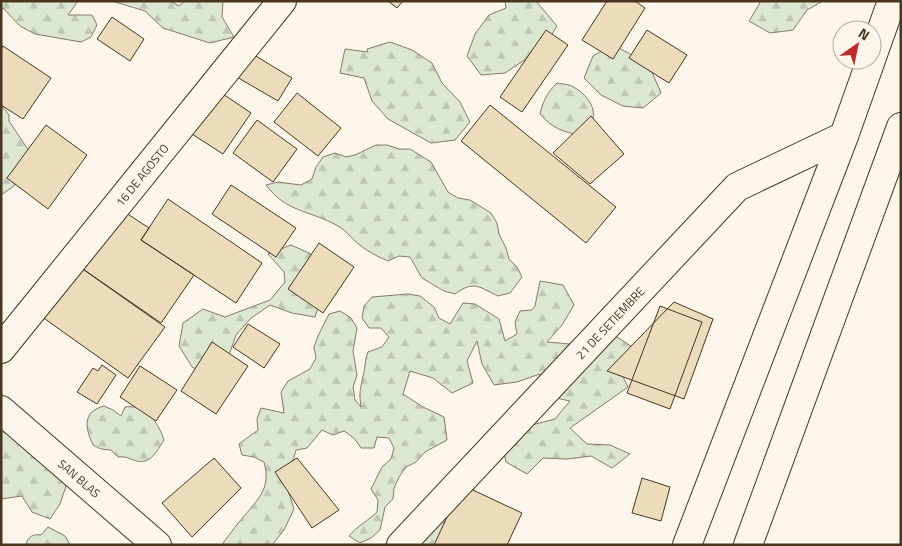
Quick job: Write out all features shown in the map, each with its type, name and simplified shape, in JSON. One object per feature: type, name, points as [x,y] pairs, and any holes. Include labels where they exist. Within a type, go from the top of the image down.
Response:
[{"type":"main road","name":"16 DE AGOSTO","points":[[1,349],[282,1]]},
{"type":"main road","points":[[882,28],[892,1]]},
{"type":"main road","points":[[687,545],[844,136],[867,70]]},
{"type":"main road","points":[[748,545],[895,158],[901,127]]},
{"type":"main road","name":"21 DE SETIEMBRE","points":[[401,545],[737,187],[844,136]]},
{"type":"main road","name":"SAN BLAS","points":[[1,410],[158,545]]},
{"type":"green space","points":[[1,1],[78,1],[68,15],[92,15],[97,25],[91,37],[81,42],[35,34],[20,26],[3,8],[1,10]]},
{"type":"green space","points":[[112,1],[170,1],[179,6],[185,1],[223,1],[222,17],[234,37],[210,43],[163,28],[145,11]]},
{"type":"green space","points":[[505,1],[536,1],[557,26],[544,47],[505,73],[481,75],[467,56],[475,34],[489,15],[506,8]]},
{"type":"green space","points":[[761,1],[823,1],[807,10],[793,30],[770,33],[749,21]]},
{"type":"green space","points":[[390,42],[412,50],[432,63],[442,83],[460,102],[470,122],[455,140],[431,143],[388,119],[372,101],[364,78],[340,73],[345,49],[368,52],[367,49]]},
{"type":"green space","points":[[613,45],[634,56],[652,72],[661,93],[643,108],[623,106],[601,95],[584,78],[593,56]]},
{"type":"green space","points":[[557,83],[574,87],[590,103],[593,118],[582,135],[559,129],[540,114],[546,97]]},
{"type":"green space","points":[[1,105],[9,115],[9,121],[29,151],[14,186],[1,195]]},
{"type":"green space","points":[[376,145],[410,149],[431,162],[448,192],[458,198],[470,200],[491,213],[497,223],[499,234],[509,259],[517,267],[522,277],[510,293],[498,296],[476,286],[467,287],[455,294],[444,291],[422,278],[410,257],[399,256],[388,261],[379,257],[355,241],[338,226],[282,201],[266,185],[278,182],[301,185],[312,179],[316,167],[323,157],[335,153],[346,157],[355,155]]},
{"type":"green space","points":[[291,245],[311,254],[322,295],[315,317],[292,313],[270,305],[251,318],[236,335],[228,358],[213,377],[192,367],[179,346],[183,323],[203,309],[225,317],[270,300],[285,282],[284,272],[268,254]]},
{"type":"green space","points":[[540,281],[563,285],[574,305],[562,325],[547,342],[570,344],[617,337],[637,350],[618,367],[628,387],[570,428],[587,444],[610,445],[630,454],[612,468],[591,456],[567,459],[543,458],[527,474],[506,462],[501,438],[532,425],[555,419],[570,401],[547,396],[540,374],[517,382],[494,385],[482,364],[477,341],[467,361],[473,383],[452,393],[433,378],[410,371],[403,394],[423,407],[444,417],[447,440],[425,452],[416,462],[406,467],[394,488],[393,499],[385,507],[380,530],[371,538],[360,543],[349,536],[377,512],[378,500],[371,489],[382,467],[391,459],[394,448],[389,438],[377,437],[374,448],[361,448],[354,438],[344,431],[333,435],[322,430],[307,448],[296,450],[286,484],[294,509],[284,530],[272,545],[224,545],[223,543],[259,497],[265,485],[266,471],[264,462],[254,457],[242,455],[239,444],[258,430],[257,419],[261,408],[284,413],[281,392],[288,381],[310,369],[316,358],[314,347],[329,314],[340,311],[351,318],[357,328],[353,351],[357,375],[353,387],[355,400],[361,407],[360,392],[368,352],[382,347],[389,337],[381,328],[369,328],[362,318],[364,306],[372,297],[408,294],[420,296],[434,307],[439,318],[450,324],[463,303],[475,304],[499,319],[505,341],[517,334],[515,322],[520,311],[532,310],[535,306]]},
{"type":"green space","points":[[104,406],[121,416],[125,407],[139,408],[155,421],[164,440],[150,459],[137,461],[126,457],[118,457],[111,450],[101,449],[93,445],[88,433],[87,421],[92,412]]},
{"type":"green space","points":[[1,427],[25,449],[59,469],[66,486],[60,504],[50,519],[32,512],[22,496],[1,499]]},
{"type":"green space","points":[[442,521],[462,545],[384,545],[388,542]]},
{"type":"green space","points":[[48,527],[65,536],[70,545],[26,545],[33,535],[41,535]]},
{"type":"building","points":[[388,1],[403,1],[397,8]]},
{"type":"building","points":[[607,1],[635,1],[645,8],[613,59],[582,40]]},
{"type":"building","points":[[112,17],[144,39],[130,61],[97,39]]},
{"type":"building","points":[[546,30],[568,45],[522,112],[500,97]]},
{"type":"building","points":[[647,30],[687,55],[669,83],[629,58]]},
{"type":"building","points":[[3,46],[51,78],[23,119],[1,105],[1,49]]},
{"type":"building","points":[[249,52],[292,78],[278,101],[235,76]]},
{"type":"building","points":[[220,92],[251,113],[223,154],[192,134]]},
{"type":"building","points":[[297,93],[341,128],[318,156],[274,122]]},
{"type":"building","points":[[490,105],[616,207],[586,243],[461,141]]},
{"type":"building","points":[[591,116],[624,154],[590,184],[553,153]]},
{"type":"building","points":[[257,120],[297,149],[273,182],[233,153]]},
{"type":"building","points":[[46,125],[87,155],[48,209],[7,178]]},
{"type":"building","points":[[231,185],[296,228],[276,257],[212,214]]},
{"type":"building","points":[[168,199],[262,263],[236,303],[141,240]]},
{"type":"building","points":[[120,209],[149,228],[141,240],[194,275],[161,323],[80,267]]},
{"type":"building","points":[[319,243],[354,267],[323,313],[288,289]]},
{"type":"building","points":[[74,263],[165,327],[128,378],[38,314]]},
{"type":"building","points":[[674,302],[713,319],[684,399],[607,371]]},
{"type":"building","points":[[660,306],[702,322],[670,409],[627,393]]},
{"type":"building","points":[[248,324],[280,344],[264,368],[233,347]]},
{"type":"building","points":[[212,342],[248,366],[216,414],[181,391]]},
{"type":"building","points":[[102,365],[116,375],[97,404],[77,392],[93,368],[98,371]]},
{"type":"building","points":[[140,366],[177,390],[156,421],[120,397]]},
{"type":"building","points":[[214,458],[241,488],[192,537],[162,503]]},
{"type":"building","points":[[297,458],[339,510],[312,528],[275,472]]},
{"type":"building","points":[[642,478],[670,487],[661,521],[632,513]]},
{"type":"building","points":[[462,485],[522,513],[507,545],[434,545]]}]
